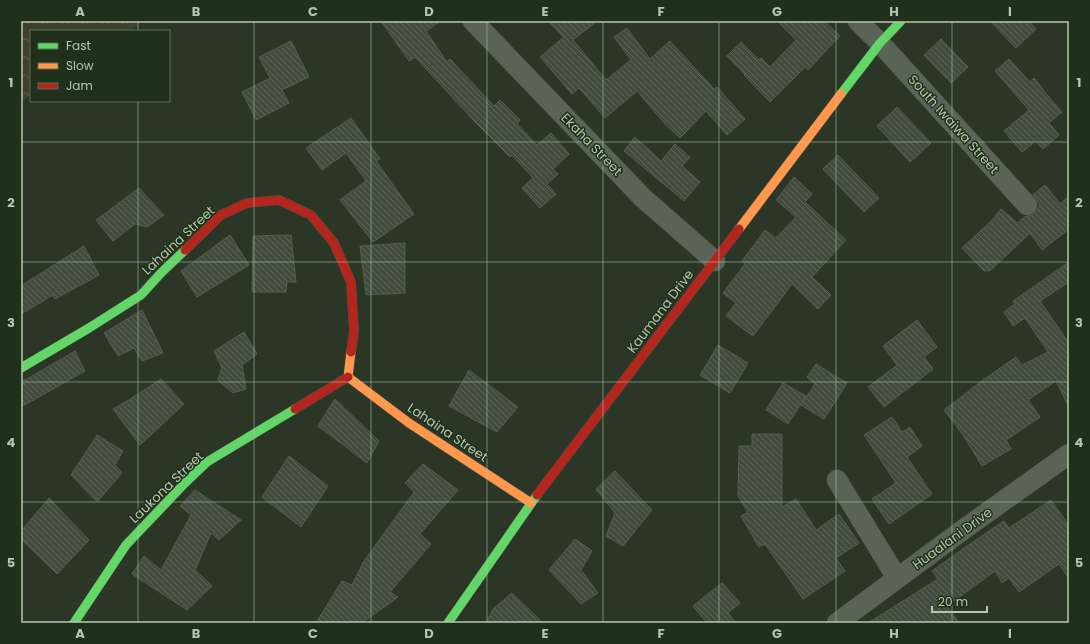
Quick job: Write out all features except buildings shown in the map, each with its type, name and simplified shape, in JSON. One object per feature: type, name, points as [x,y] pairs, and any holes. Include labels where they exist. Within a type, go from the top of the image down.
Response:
[{"type":"street","name":"Ekaha Street","points":[[473,21],[643,198],[715,262]]},
{"type":"street","name":"South Iwaiwa Street","points":[[858,21],[880,43],[1027,205]]},
{"type":"street","name":"Kaumana Drive","points":[[448,623],[531,503],[880,43],[901,21]]},
{"type":"street","name":"Lahaina Street","points":[[21,368],[89,328],[140,295],[221,216],[247,203],[279,200],[311,216],[334,243],[351,282],[354,331],[348,377],[409,423],[531,503]]},
{"type":"street","name":"Laukona Street","points":[[74,623],[126,544],[207,462],[348,377]]},
{"type":"street","name":"Huaalani Drive","points":[[836,623],[970,524],[1069,454]]},
{"type":"street","points":[[837,480],[897,578]]},
{"type":"green space","points":[[21,21],[144,21],[130,30],[30,30],[30,96],[21,102]]},
{"type":"traffic: fast","points":[[841,94],[880,43],[901,21]]},
{"type":"traffic: fast","points":[[21,368],[141,295],[185,250]]},
{"type":"traffic: fast","points":[[74,623],[126,545],[184,484],[207,462],[295,409]]},
{"type":"traffic: fast","points":[[448,623],[537,495]]},
{"type":"traffic: slow","points":[[739,229],[841,94]]},
{"type":"traffic: slow","points":[[351,352],[348,377],[409,423],[531,503]]},
{"type":"traffic: jam","points":[[185,250],[221,215],[247,203],[279,200],[311,215],[334,243],[351,282],[354,331],[351,352]]},
{"type":"traffic: jam","points":[[537,495],[739,229]]},
{"type":"traffic: jam","points":[[295,409],[348,377]]}]
